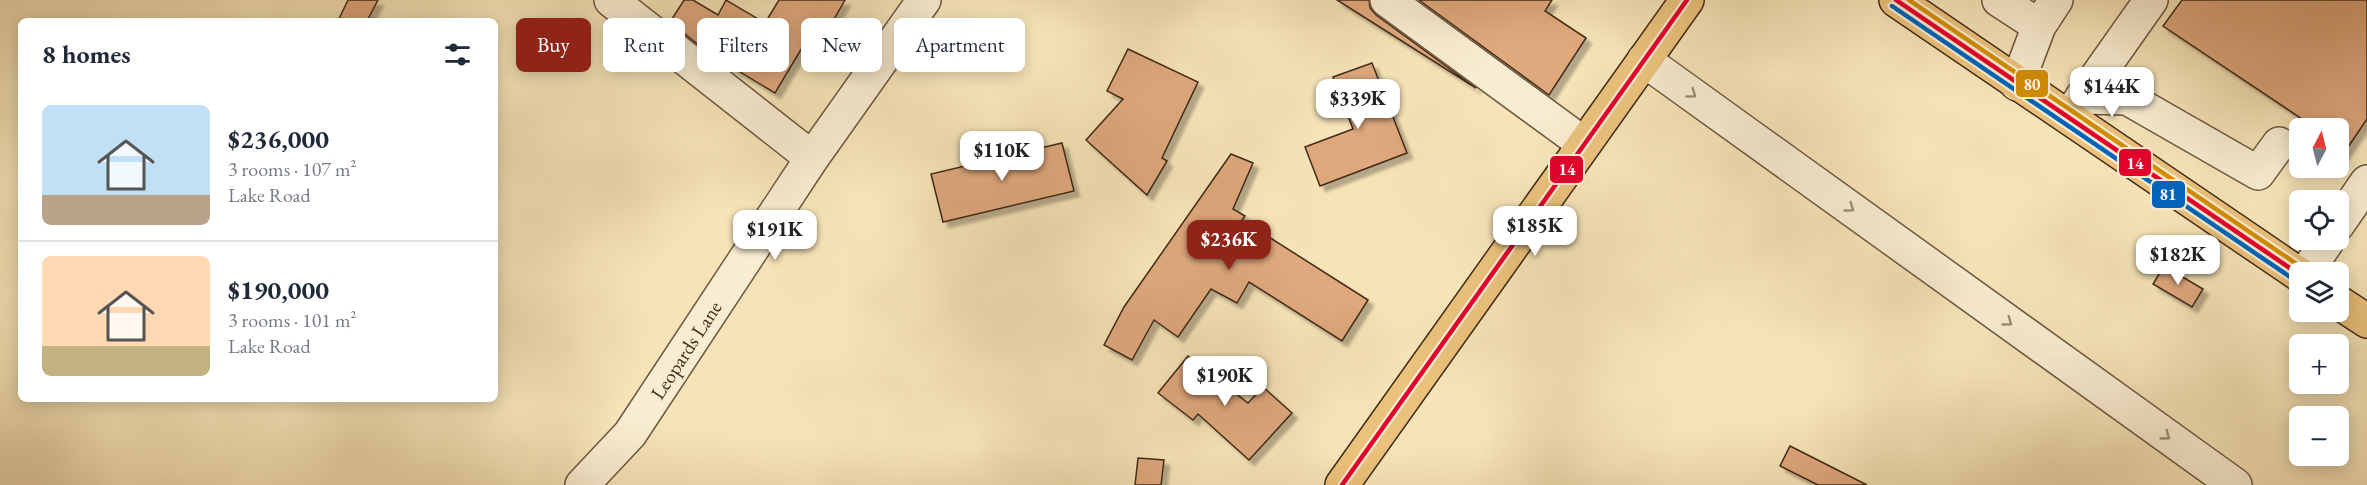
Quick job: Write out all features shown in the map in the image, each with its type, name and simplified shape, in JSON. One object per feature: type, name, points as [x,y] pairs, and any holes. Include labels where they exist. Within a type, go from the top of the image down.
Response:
[{"type":"main road","points":[[1897,0],[2017,84],[2075,108],[2289,267]]},
{"type":"main road","points":[[1342,485],[1687,1]]},
{"type":"main road","points":[[2349,309],[2367,321]]},
{"type":"street","points":[[611,0],[812,158]]},
{"type":"street","name":"Leopards Lane","points":[[582,485],[630,434],[812,158],[924,0]]},
{"type":"street","points":[[1387,0],[1584,144]]},
{"type":"street","points":[[1999,0],[2048,13],[2017,84]]},
{"type":"street","points":[[2075,108],[2151,0]]},
{"type":"street","points":[[1644,60],[2235,485]]},
{"type":"street","points":[[2075,108],[2127,99],[2258,173],[2279,144]]},
{"type":"street","points":[[2349,208],[2367,182]]},
{"type":"building","points":[[348,0],[378,0],[369,18],[339,18]]},
{"type":"building","points":[[684,0],[693,0],[718,15],[726,0],[757,18],[697,18],[697,44],[685,34],[685,18],[673,18]]},
{"type":"building","points":[[779,0],[845,0],[835,18],[801,18],[801,49],[789,70],[789,18],[768,18]]},
{"type":"building","points":[[1337,0],[1369,0],[1370,8],[1376,15],[1476,88]]},
{"type":"building","points":[[1419,0],[1552,0],[1545,11],[1586,38],[1549,95]]},
{"type":"building","points":[[2182,0],[2367,0],[2367,119],[2349,146],[2349,118],[2301,118],[2163,26]]},
{"type":"building","points":[[1128,49],[1198,82],[1162,158],[1167,161],[1147,195],[1086,140],[1123,99],[1107,91]]},
{"type":"building","points":[[1372,63],[1407,153],[1320,186],[1305,147],[1353,129],[1333,77]]},
{"type":"building","points":[[740,72],[788,72],[775,93]]},
{"type":"building","points":[[1062,143],[1074,191],[943,222],[931,174]]},
{"type":"building","points":[[1231,154],[1253,163],[1233,209],[1245,216],[1242,220],[1368,300],[1342,341],[1249,282],[1237,303],[1211,289],[1178,337],[1154,320],[1132,360],[1104,345],[1124,307]]},
{"type":"building","points":[[2164,266],[2203,289],[2192,307],[2153,284]]},
{"type":"building","points":[[1188,356],[1248,403],[1263,387],[1292,413],[1249,460],[1198,414],[1193,420],[1158,393]]},
{"type":"building","points":[[1790,446],[1867,485],[1818,485],[1780,466]]},
{"type":"building","points":[[1138,458],[1164,460],[1161,485],[1135,485]]},
{"type":"transit line","name":"14","points":[[1342,485],[1687,0]]},
{"type":"transit line","name":"14","points":[[1896,0],[2289,268]]},
{"type":"transit line","name":"80","points":[[1909,0],[2294,262]]},
{"type":"transit line","name":"81","points":[[1892,6],[2289,276]]}]
